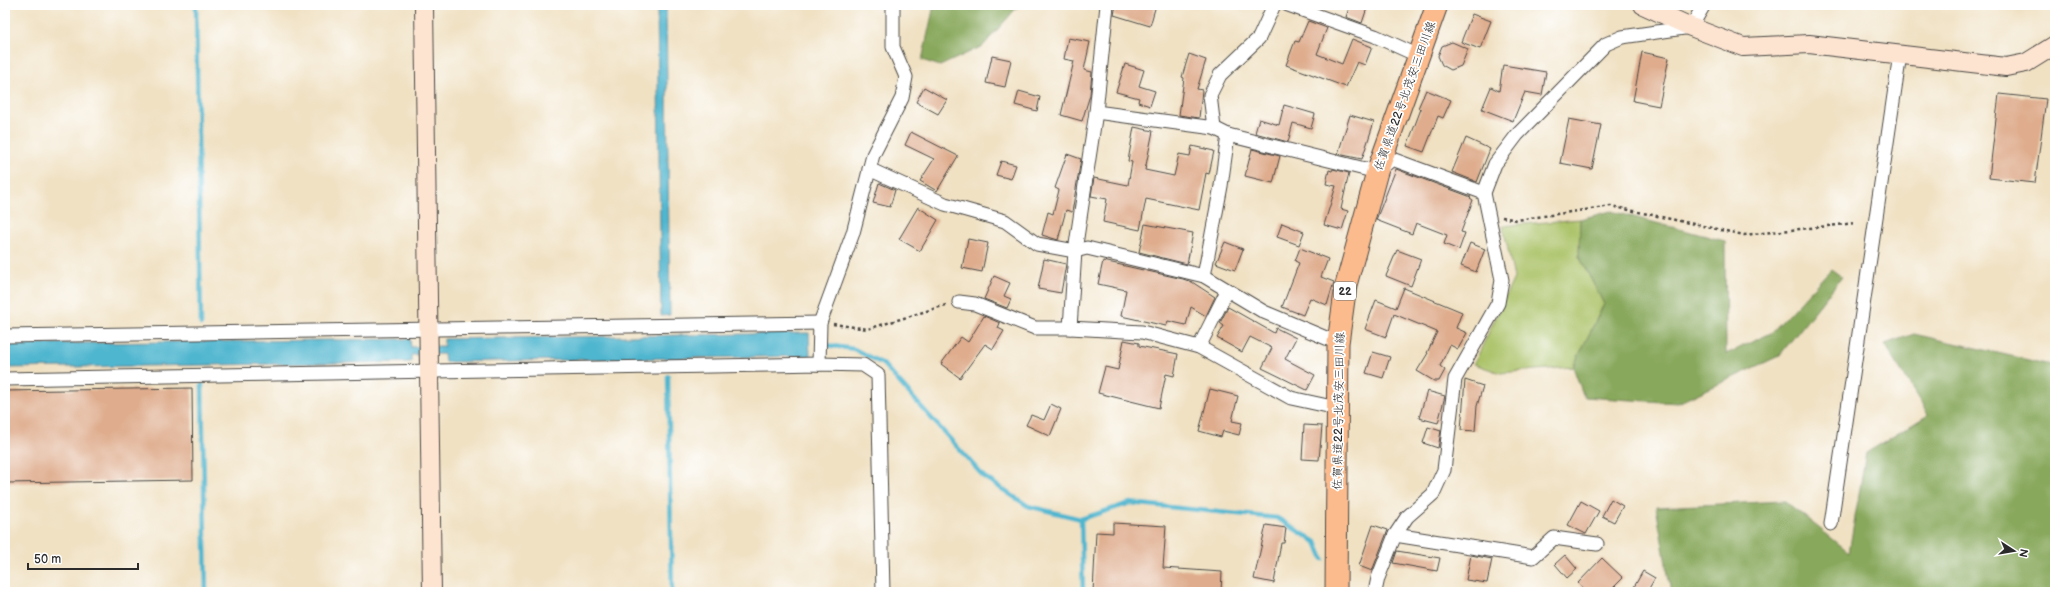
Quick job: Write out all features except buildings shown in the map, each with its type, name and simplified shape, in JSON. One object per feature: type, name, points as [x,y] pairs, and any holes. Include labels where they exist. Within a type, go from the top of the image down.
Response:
[{"type":"main road","name":"佐賀県道22号北茂安三田川線","points":[[1336,592],[1338,344],[1346,285],[1377,172],[1438,5]]},
{"type":"street","points":[[424,5],[432,592]]},
{"type":"street","points":[[819,364],[820,322],[853,232],[873,155],[902,98],[906,77],[893,47],[893,5]]},
{"type":"street","points":[[1070,328],[1075,251],[1096,112],[1107,5]]},
{"type":"street","points":[[1214,128],[1210,95],[1220,75],[1259,38],[1274,5]]},
{"type":"street","points":[[1288,5],[1375,36],[1419,56]]},
{"type":"street","points":[[1643,5],[1691,27],[1743,47],[1810,44],[2006,67],[2026,63],[2055,45]]},
{"type":"street","points":[[1691,27],[1704,5]]},
{"type":"street","points":[[1375,592],[1378,578],[1395,535],[1407,517],[1433,494],[1444,470],[1455,379],[1498,303],[1502,280],[1484,193],[1495,164],[1517,135],[1606,44],[1622,37],[1691,27]]},
{"type":"street","points":[[1830,524],[1900,54]]},
{"type":"street","points":[[1096,112],[1214,128],[1228,135],[1377,172],[1392,159],[1484,193]]},
{"type":"street","points":[[1204,276],[1221,186],[1228,135]]},
{"type":"street","points":[[869,169],[945,204],[1005,221],[1037,244],[1075,251],[1087,248],[1204,276],[1264,312],[1338,344]]},
{"type":"street","points":[[1199,347],[1227,291]]},
{"type":"street","points":[[959,302],[975,304],[1035,328],[1070,328],[1142,332],[1199,347],[1292,398],[1337,408]]},
{"type":"street","points":[[5,379],[429,351],[820,322]]},
{"type":"street","points":[[5,336],[864,365],[878,375],[883,592]]},
{"type":"street","points":[[1395,535],[1533,557],[1554,538],[1597,544]]},
{"type":"path","points":[[1488,215],[1517,220],[1611,206],[1744,235],[1856,223]]},
{"type":"path","points":[[820,322],[868,329],[959,302]]},
{"type":"green space","points":[[934,5],[1019,5],[983,46],[940,66],[922,60]]},
{"type":"green space","points":[[1611,211],[1725,241],[1726,354],[1771,333],[1831,269],[1842,277],[1779,356],[1678,403],[1584,397],[1573,367],[1604,304],[1579,256],[1580,219]]},
{"type":"green space","points":[[1580,219],[1579,256],[1604,304],[1573,367],[1500,373],[1474,364],[1514,278],[1503,226]]},
{"type":"green space","points":[[1914,334],[2055,366],[2055,592],[1671,592],[1656,507],[1785,501],[1849,552],[1866,453],[1928,415],[1885,344]]},
{"type":"water","points":[[657,5],[666,5],[670,315],[661,316]]},
{"type":"water","points":[[809,333],[810,356],[445,362],[444,354],[411,355],[411,362],[5,368],[5,344],[410,339],[411,347],[444,346],[444,339]]},
{"type":"waterway","points":[[196,5],[201,324]]},
{"type":"waterway","points":[[826,345],[854,349],[883,364],[984,477],[1028,506],[1081,519],[1130,503],[1277,518],[1316,542],[1323,559]]},
{"type":"waterway","points":[[668,376],[672,592]]},
{"type":"waterway","points":[[202,385],[206,592]]},
{"type":"waterway","points":[[1081,519],[1083,592]]}]
